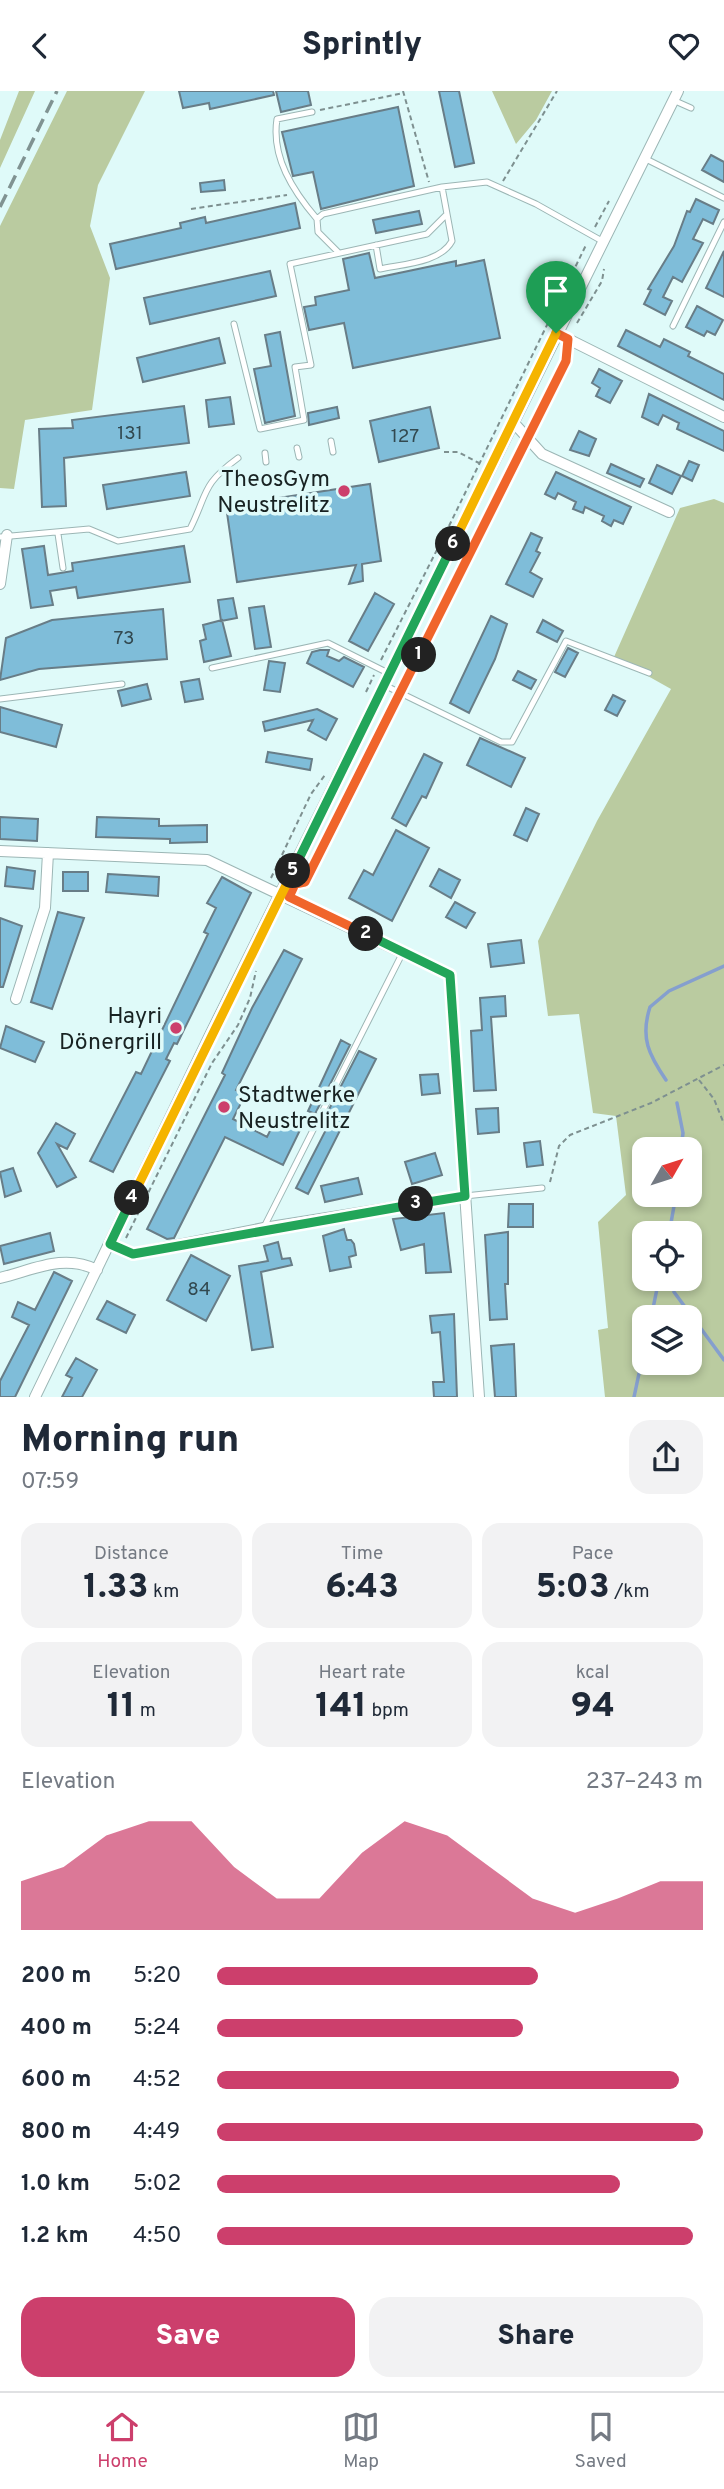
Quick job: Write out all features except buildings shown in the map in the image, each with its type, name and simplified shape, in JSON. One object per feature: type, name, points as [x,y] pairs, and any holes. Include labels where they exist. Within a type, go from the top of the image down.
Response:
[{"type":"street","points":[[35,1397],[285,895],[490,468],[676,95]]},
{"type":"street","points":[[556,333],[724,418]]},
{"type":"street","points":[[513,422],[542,454],[668,512]]},
{"type":"street","points":[[0,584],[3,536]]},
{"type":"street","points":[[0,851],[207,860],[450,975],[479,1397]]},
{"type":"street","points":[[16,999],[45,908],[48,853]]},
{"type":"street","points":[[110,1244],[133,1254],[264,1228],[465,1196]]},
{"type":"street","points":[[0,1278],[75,1260],[97,1270]]},
{"type":"lane","points":[[676,95],[691,108]]},
{"type":"lane","points":[[312,112],[276,119],[275,129],[285,176],[295,193],[317,219],[318,232],[338,252]]},
{"type":"lane","points":[[644,158],[724,198]]},
{"type":"lane","points":[[317,219],[323,214],[442,187],[487,182],[602,241]]},
{"type":"lane","points":[[376,245],[380,269],[437,256],[448,248],[452,241],[442,187]]},
{"type":"lane","points":[[234,324],[260,429],[304,420],[295,367],[311,365],[290,264],[427,234],[447,214]]},
{"type":"lane","points":[[673,326],[724,222]]},
{"type":"lane","points":[[331,441],[333,451]]},
{"type":"lane","points":[[297,448],[299,457]]},
{"type":"lane","points":[[265,453],[266,462]]},
{"type":"lane","points":[[3,536],[58,534],[89,529],[118,541],[190,529],[200,499],[216,474],[238,458]]},
{"type":"lane","points":[[58,534],[63,568]]},
{"type":"lane","points":[[384,685],[501,742],[512,742],[566,641],[649,673]]},
{"type":"lane","points":[[212,668],[328,643],[390,674]]},
{"type":"lane","points":[[0,699],[122,684]]},
{"type":"lane","points":[[264,1228],[403,952]]},
{"type":"lane","points":[[465,1196],[542,1188]]},
{"type":"path","points":[[498,187],[557,91]]},
{"type":"path","points":[[312,112],[404,92],[431,190]]},
{"type":"path","points":[[191,209],[295,193]]},
{"type":"path","points":[[580,255],[592,235]]},
{"type":"path","points":[[285,895],[295,884],[305,882],[530,438],[566,361],[568,339]]},
{"type":"path","points":[[444,452],[458,452],[490,468]]},
{"type":"path","points":[[121,1249],[212,1063],[238,1025],[250,997],[257,965]]},
{"type":"path","points":[[542,1188],[554,1175],[559,1146],[570,1135],[651,1103],[724,1065]]},
{"type":"path","points":[[698,1079],[706,1088],[724,1124]]},
{"type":"green space","points":[[19,91],[35,91],[0,168],[0,140]]},
{"type":"green space","points":[[67,91],[145,91],[98,185],[90,226],[110,278],[92,410],[25,420],[14,489],[0,488],[0,226]]},
{"type":"green space","points":[[492,91],[552,91],[536,120],[516,144]]},
{"type":"green space","points":[[714,499],[724,503],[724,1397],[605,1397],[598,1330],[608,1328],[598,1222],[626,1195],[616,1116],[593,1113],[579,1014],[548,1016],[538,941],[597,821],[671,689],[614,657],[680,508]]},
{"type":"waterway","points":[[666,1080],[651,1054],[646,1037],[650,1007],[669,991],[724,966]]},
{"type":"waterway","points":[[677,1103],[683,1137]]},
{"type":"waterway","points":[[671,1221],[674,1207]]},
{"type":"waterway","points":[[654,1305],[657,1291]]},
{"type":"waterway","points":[[674,1292],[724,1360]]},
{"type":"waterway","points":[[634,1397],[639,1375]]},
{"type":"railway","points":[[0,207],[57,91]]},
{"type":"place","name":"TheosGym Neustrelitz","points":[[344,491]]},
{"type":"place","name":"Hayri Dönergrill","points":[[176,1028]]},
{"type":"place","name":"Stadtwerke Neustrelitz","points":[[224,1107]]},
{"type":"route","points":[[556,333],[568,339],[566,361],[530,438],[305,882],[295,884],[289,897],[450,975],[465,1196],[264,1228],[133,1254],[124,1251],[110,1244],[556,333]]}]
